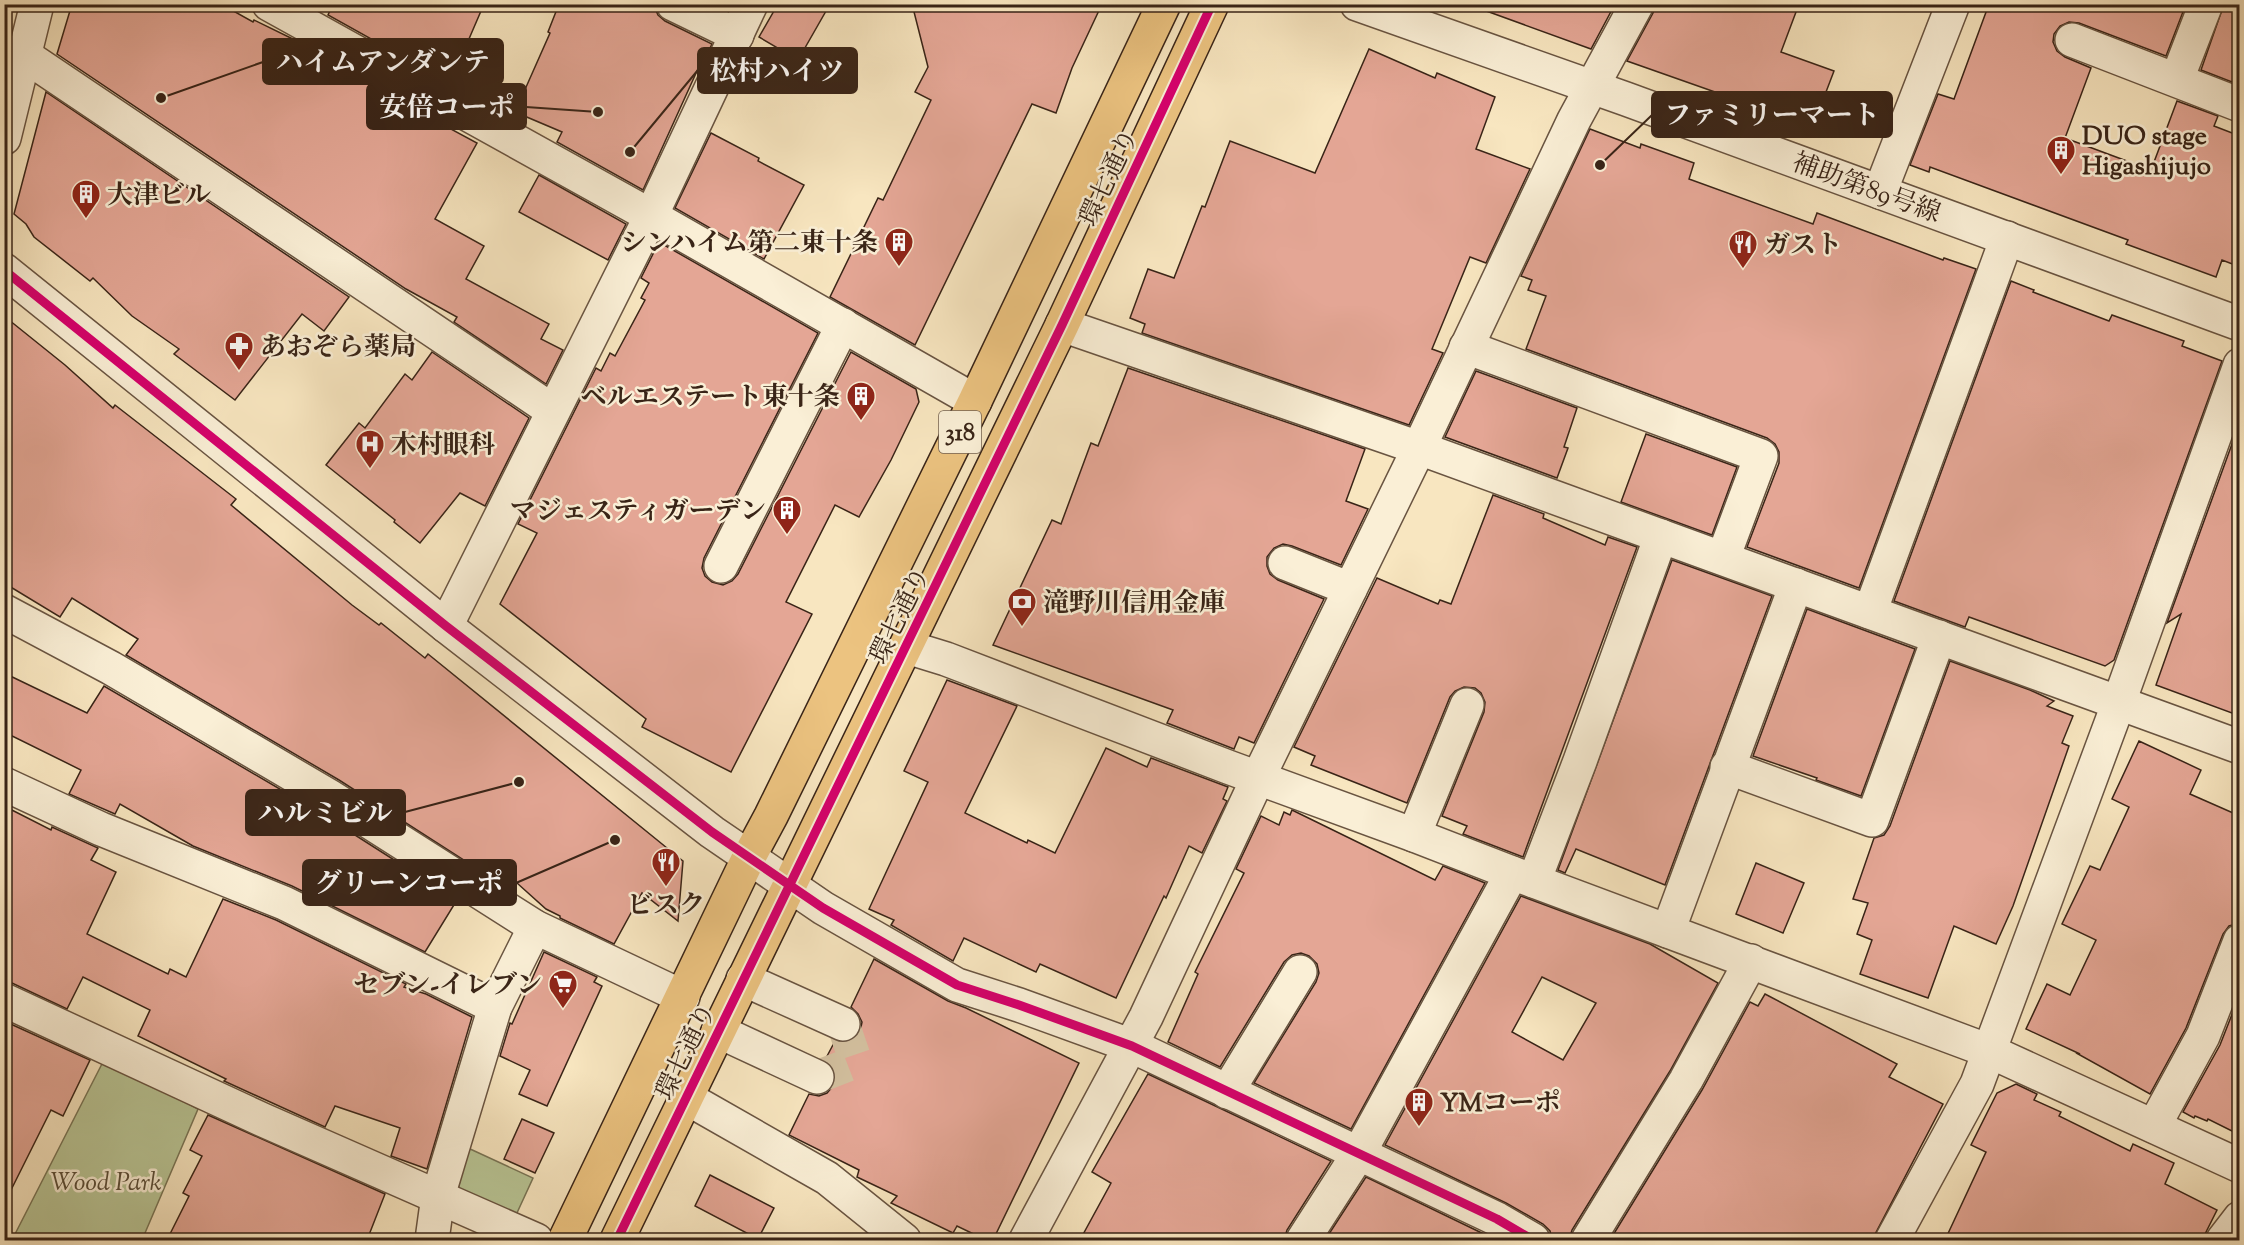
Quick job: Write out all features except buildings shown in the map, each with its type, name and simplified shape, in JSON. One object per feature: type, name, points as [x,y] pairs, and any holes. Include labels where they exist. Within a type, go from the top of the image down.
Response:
[{"type":"main road","name":"環七通り","points":[[565,1240],[749,857],[975,401],[1164,4]]},
{"type":"main road","name":"環七通り","points":[[619,1240],[685,1097],[907,647],[1062,325],[1212,4]]},
{"type":"street","points":[[4,138],[37,4]]},
{"type":"street","points":[[269,4],[651,216],[975,401]]},
{"type":"street","points":[[673,4],[737,35]]},
{"type":"street","points":[[446,626],[651,216],[751,4]]},
{"type":"street","name":"補助第89号線","points":[[1357,4],[1626,99],[2240,324]]},
{"type":"street","points":[[1026,1240],[1132,1046],[1258,778],[1419,448],[1575,120],[1637,4]]},
{"type":"street","points":[[1880,192],[1953,4]]},
{"type":"street","points":[[2177,79],[2206,4]]},
{"type":"street","points":[[2072,40],[2240,105]]},
{"type":"street","points":[[24,55],[553,411]]},
{"type":"street","points":[[1870,612],[2007,238]]},
{"type":"street","points":[[4,270],[446,626],[712,832],[823,908],[957,985],[1132,1046],[1497,1219],[1533,1240]]},
{"type":"street","points":[[720,566],[843,325]]},
{"type":"street","points":[[1062,325],[1419,448],[2240,747]]},
{"type":"street","points":[[1466,347],[1761,456],[1724,558]]},
{"type":"street","points":[[1892,1240],[1977,1084],[2119,702],[2240,365]]},
{"type":"street","points":[[1303,1240],[1359,1153],[1523,877],[1580,761],[1660,536]]},
{"type":"street","points":[[1285,563],[1350,589]]},
{"type":"street","points":[[1668,931],[1726,767],[1796,585]]},
{"type":"street","points":[[4,611],[111,668],[330,796],[535,927],[683,997]]},
{"type":"street","points":[[1726,767],[1872,820],[1939,637]]},
{"type":"street","points":[[907,647],[946,659],[1989,1051],[2240,1166]]},
{"type":"street","points":[[1414,835],[1467,705]]},
{"type":"street","points":[[4,784],[101,829],[284,903],[495,1007]]},
{"type":"street","points":[[432,1240],[438,1196],[495,1007],[535,927]]},
{"type":"street","points":[[2154,1126],[2203,1036],[2240,941]]},
{"type":"street","points":[[1588,1240],[1686,1080],[1751,961]]},
{"type":"street","points":[[1227,1092],[1300,972]]},
{"type":"street","points":[[743,979],[843,1024]]},
{"type":"street","points":[[4,1000],[263,1120],[536,1240]]},
{"type":"street","points":[[718,1031],[817,1077]]},
{"type":"street","points":[[685,1097],[827,1178],[904,1240]]},
{"type":"street","points":[[2223,1240],[2240,1218]]},
{"type":"green space","name":"Wood Park","points":[[105,1058],[198,1109],[142,1240],[12,1240]]},
{"type":"green space","points":[[468,1148],[533,1178],[516,1215],[458,1189]]},
{"type":"tunnel","points":[[817,1077],[856,1062],[843,1024]]},
{"type":"cycle path","points":[[617,1240],[1062,325],[1212,4]]},
{"type":"cycle path","points":[[4,270],[446,626],[712,832],[823,908],[957,985],[1132,1046],[1497,1219],[1533,1240]]},
{"type":"place","name":"ハイムアンダンテ","points":[[161,98]]},
{"type":"place","name":"安倍コーポ","points":[[598,112]]},
{"type":"place","name":"松村ハイツ","points":[[630,152]]},
{"type":"place","name":"ファミリーマート","points":[[1600,165]]},
{"type":"place","name":"DUO stage Higashijujo","points":[[2061,176]]},
{"type":"place","name":"大津ビル","points":[[86,220]]},
{"type":"place","name":"シンハイム第二東十条","points":[[899,268]]},
{"type":"place","name":"ガスト","points":[[1743,270]]},
{"type":"place","name":"あおぞら薬局","points":[[239,372]]},
{"type":"place","name":"ベルエステート東十条","points":[[861,422]]},
{"type":"place","name":"木村眼科","points":[[370,470]]},
{"type":"place","name":"マジェスティガーデン","points":[[787,536]]},
{"type":"place","name":"滝野川信用金庫","points":[[1022,628]]},
{"type":"place","name":"ハルミビル","points":[[519,782]]},
{"type":"place","name":"グリーンコーポ","points":[[615,840]]},
{"type":"place","name":"ビスク","points":[[666,888]]},
{"type":"place","name":"セブン-イレブン","points":[[563,1010]]},
{"type":"place","name":"YMコーポ","points":[[1419,1128]]}]
